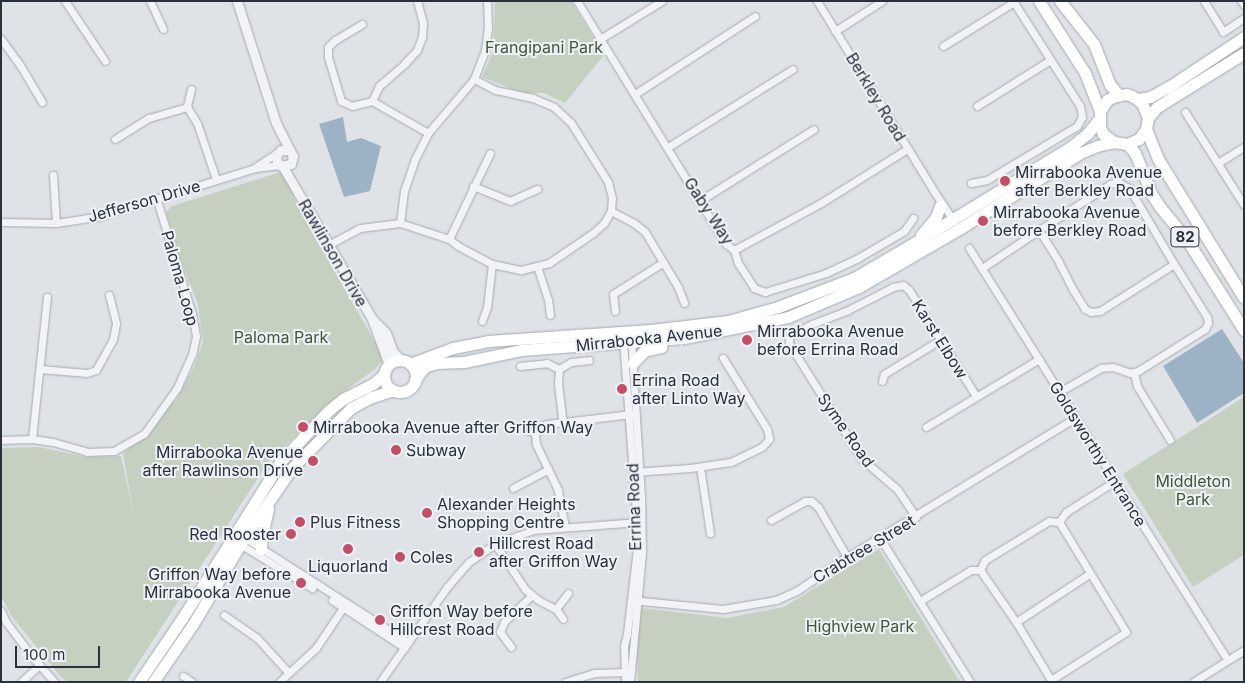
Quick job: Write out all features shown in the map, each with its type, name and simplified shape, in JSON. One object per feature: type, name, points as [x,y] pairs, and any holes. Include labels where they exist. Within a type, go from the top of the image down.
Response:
[{"type":"main road","points":[[1039,1],[1085,73],[1103,134],[1114,142],[1127,144],[1139,139],[1157,107],[1244,53]]},
{"type":"main road","points":[[1060,1],[1094,44],[1110,85],[1119,95]]},
{"type":"main road","points":[[1099,116],[1107,100],[1119,95],[1132,96],[1138,100],[1150,97],[1244,37]]},
{"type":"main road","name":"82","points":[[1138,100],[1145,108],[1147,124],[1158,158],[1244,298]]},
{"type":"main road","name":"Mirrabooka Avenue","points":[[154,682],[193,624],[281,461],[295,444],[336,405],[373,384],[386,369],[453,348],[488,341],[684,338],[788,318],[859,287],[1072,146],[1088,133],[1099,116]]},
{"type":"main road","name":"Mirrabooka Avenue","points":[[139,682],[238,538],[291,469],[351,408],[372,397],[394,390],[406,390],[424,367],[436,363],[464,362],[521,350],[626,338],[728,320],[778,307],[854,278],[909,246],[954,225],[1080,153],[1114,142]]},
{"type":"main road","name":"82","points":[[1127,144],[1136,154],[1152,195],[1187,240],[1244,330]]},
{"type":"main road","points":[[909,246],[932,222],[940,206]]},
{"type":"main road","points":[[632,363],[637,357],[648,350],[671,345],[684,338]]},
{"type":"main road","points":[[406,362],[415,371],[415,380]]},
{"type":"main road","points":[[386,369],[386,383],[394,390]]},
{"type":"main road","points":[[261,549],[265,519],[274,493]]},
{"type":"street","points":[[65,1],[104,61]]},
{"type":"street","points":[[150,1],[163,29]]},
{"type":"street","name":"Rawlinson Drive","points":[[230,1],[241,19]]},
{"type":"street","name":"Rawlinson Drive","points":[[236,1],[276,123],[288,150],[293,156],[285,165]]},
{"type":"street","points":[[372,101],[379,86],[417,50],[423,31],[417,1]]},
{"type":"street","points":[[400,223],[404,191],[415,159],[428,133],[474,79],[485,51],[488,28],[487,1]]},
{"type":"street","name":"Gaby Way","points":[[577,1],[701,200],[726,244],[734,250],[821,203],[907,149]]},
{"type":"street","points":[[600,39],[662,1]]},
{"type":"street","name":"Berkley Road","points":[[816,1],[954,225]]},
{"type":"street","points":[[835,31],[882,1]]},
{"type":"street","points":[[1204,1],[1223,32],[1244,18]]},
{"type":"street","points":[[1241,1],[1244,5]]},
{"type":"street","points":[[943,46],[1014,2],[1080,106],[1082,117],[1077,126],[987,180],[971,183]]},
{"type":"street","points":[[635,94],[755,16]]},
{"type":"street","points":[[362,24],[330,44],[328,51],[342,101],[352,106],[372,101],[428,133]]},
{"type":"street","points":[[1,40],[20,65],[42,102]]},
{"type":"street","points":[[977,106],[1050,60]]},
{"type":"street","points":[[668,148],[793,69]]},
{"type":"street","points":[[328,245],[360,228],[400,223],[449,239],[492,264],[521,270],[549,263],[593,233],[604,223],[611,211],[612,198],[608,182],[571,123],[562,113],[542,101],[495,90],[474,79]]},
{"type":"street","points":[[191,89],[187,107],[197,123],[216,179]]},
{"type":"street","points":[[115,139],[155,116],[187,107]]},
{"type":"street","points":[[1185,112],[1244,205]]},
{"type":"street","name":"Rawlinson Drive","points":[[276,123],[276,160],[285,165],[305,207],[372,319],[386,333],[391,350],[406,362]]},
{"type":"street","points":[[701,200],[814,129]]},
{"type":"street","points":[[1218,163],[1244,146]]},
{"type":"street","points":[[277,153],[288,150]]},
{"type":"street","name":"Jefferson Drive","points":[[255,168],[277,153]]},
{"type":"street","points":[[449,239],[490,153]]},
{"type":"street","name":"Jefferson Drive","points":[[1,222],[56,223],[101,216],[255,168],[285,165]]},
{"type":"street","points":[[53,175],[56,223]]},
{"type":"street","points":[[982,268],[1110,184],[1121,182],[1129,188],[1207,316],[1208,323],[1202,331],[1134,372],[1110,367],[1101,368],[1059,392]]},
{"type":"street","points":[[473,186],[510,201],[537,189]]},
{"type":"street","name":"Berkley Road","points":[[935,194],[940,206],[954,225]]},
{"type":"street","name":"Paloma Loop","points":[[1,440],[32,439],[53,442],[87,452],[114,451],[144,434],[177,388],[192,355],[196,336],[192,314],[157,200]]},
{"type":"street","points":[[611,211],[634,222],[645,232],[678,288],[684,302]]},
{"type":"street","points":[[734,250],[738,263],[754,288],[765,292],[826,273],[858,258],[904,231],[913,218]]},
{"type":"street","points":[[1040,230],[1073,290],[1085,309],[1091,312],[1100,311],[1174,264]]},
{"type":"street","name":"Goldsworthy Entrance","points":[[969,248],[1227,660]]},
{"type":"street","points":[[615,311],[613,294],[662,263]]},
{"type":"street","points":[[482,321],[487,307],[492,264]]},
{"type":"street","points":[[537,266],[548,299],[550,315]]},
{"type":"street","name":"Karst Elbow","points":[[792,334],[848,310],[893,287],[903,285],[909,290],[976,396]]},
{"type":"street","points":[[40,370],[87,374],[96,370],[112,338],[116,323],[109,295]]},
{"type":"street","points":[[32,439],[47,297]]},
{"type":"street","name":"Rawlinson Drive","points":[[372,319],[386,369]]},
{"type":"street","name":"Syme Road","points":[[792,334],[789,342],[862,459],[898,490],[916,517]]},
{"type":"street","name":"Errina Road","points":[[626,338],[632,363],[632,414]]},
{"type":"street","name":"Errina Road","points":[[625,682],[634,600],[642,552],[626,338]]},
{"type":"street","points":[[882,381],[884,374],[940,340]]},
{"type":"street","points":[[636,472],[700,467],[739,460],[762,447],[769,439],[767,429],[722,358]]},
{"type":"street","points":[[559,369],[571,362],[589,360]]},
{"type":"street","points":[[926,427],[1039,360]]},
{"type":"street","points":[[520,366],[547,363],[559,369]]},
{"type":"street","points":[[559,369],[558,384],[563,422]]},
{"type":"street","points":[[1134,372],[1137,386],[1170,440]]},
{"type":"street","points":[[535,432],[546,424],[632,414]]},
{"type":"street","name":"Crabtree Street","points":[[634,600],[722,609],[776,600],[798,590],[847,557],[916,517],[1075,418]]},
{"type":"street","points":[[527,430],[535,432]]},
{"type":"street","points":[[535,432],[536,444],[558,490],[566,527]]},
{"type":"street","points":[[700,467],[710,533]]},
{"type":"street","points":[[513,488],[548,469]]},
{"type":"street","points":[[1059,522],[1066,512],[1115,481]]},
{"type":"street","points":[[771,520],[806,501],[811,501],[818,507],[847,557]]},
{"type":"street","points":[[980,570],[985,560],[1049,521],[1059,522]]},
{"type":"street","points":[[380,682],[447,586],[470,562],[495,544],[533,530],[639,522]]},
{"type":"street","points":[[980,570],[1016,622],[1051,680],[1126,632],[1059,522]]},
{"type":"street","points":[[238,538],[261,549],[345,605]]},
{"type":"street","points":[[238,538],[407,645]]},
{"type":"street","points":[[880,538],[970,682]]},
{"type":"street","points":[[495,544],[512,573],[531,596],[556,609],[563,619]]},
{"type":"street","points":[[920,601],[970,570],[980,570]]},
{"type":"street","points":[[1016,622],[1089,574]]},
{"type":"street","points":[[556,609],[568,592]]},
{"type":"street","points":[[511,647],[500,632],[504,622],[531,596]]},
{"type":"street","points":[[279,682],[316,648],[345,605]]},
{"type":"street","points":[[2,613],[6,622],[55,682]]},
{"type":"street","points":[[224,615],[257,638],[289,673]]},
{"type":"street","points":[[1193,682],[1244,650]]},
{"type":"street","points":[[21,682],[40,665]]},
{"type":"street","points":[[565,682],[595,673],[627,672]]},
{"type":"street","name":"Errina Road","points":[[627,672],[630,682]]},
{"type":"street","points":[[183,676],[192,682]]},
{"type":"green space","name":"Frangipani Park","points":[[495,1],[571,1],[604,55],[565,103],[544,93],[522,93],[482,77],[493,52]]},
{"type":"green space","name":"Paloma Park","points":[[284,171],[300,211],[384,358],[375,369],[338,396],[269,461],[126,682],[68,682],[61,677],[12,617],[1,596],[1,448],[39,447],[86,457],[121,456],[133,510],[123,454],[176,400],[194,367],[203,342],[198,304],[181,261],[166,212],[172,206]]},
{"type":"green space","name":"Middleton Park","points":[[1244,397],[1244,555],[1193,587],[1123,474]]},
{"type":"green space","name":"Highview Park","points":[[879,549],[960,682],[638,682],[637,647],[641,608],[727,618],[784,607]]},
{"type":"water","points":[[343,117],[347,142],[361,138],[381,146],[370,191],[344,197],[319,124]]},
{"type":"water","points":[[1222,329],[1244,363],[1244,393],[1197,423],[1163,366]]},
{"type":"place","name":"Mirrabooka Avenue after Berkley Road","points":[[1005,181]]},
{"type":"place","name":"Mirrabooka Avenue before Berkley Road","points":[[983,221]]},
{"type":"place","name":"Mirrabooka Avenue before Errina Road","points":[[747,340]]},
{"type":"place","name":"Errina Road after Linto Way","points":[[622,389]]},
{"type":"place","name":"Mirrabooka Avenue after Griffon Way","points":[[303,427]]},
{"type":"place","name":"Subway","points":[[396,450]]},
{"type":"place","name":"Mirrabooka Avenue after Rawlinson Drive","points":[[313,461]]},
{"type":"place","name":"Alexander Heights Shopping Centre","points":[[427,513]]},
{"type":"place","name":"Plus Fitness","points":[[300,522]]},
{"type":"place","name":"Red Rooster","points":[[291,534]]},
{"type":"place","name":"Liquorland","points":[[348,549]]},
{"type":"place","name":"Hillcrest Road after Griffon Way","points":[[479,552]]},
{"type":"place","name":"Coles","points":[[400,557]]},
{"type":"place","name":"Griffon Way before Mirrabooka Avenue","points":[[301,583]]},
{"type":"place","name":"Griffon Way before Hillcrest Road","points":[[380,620]]}]
